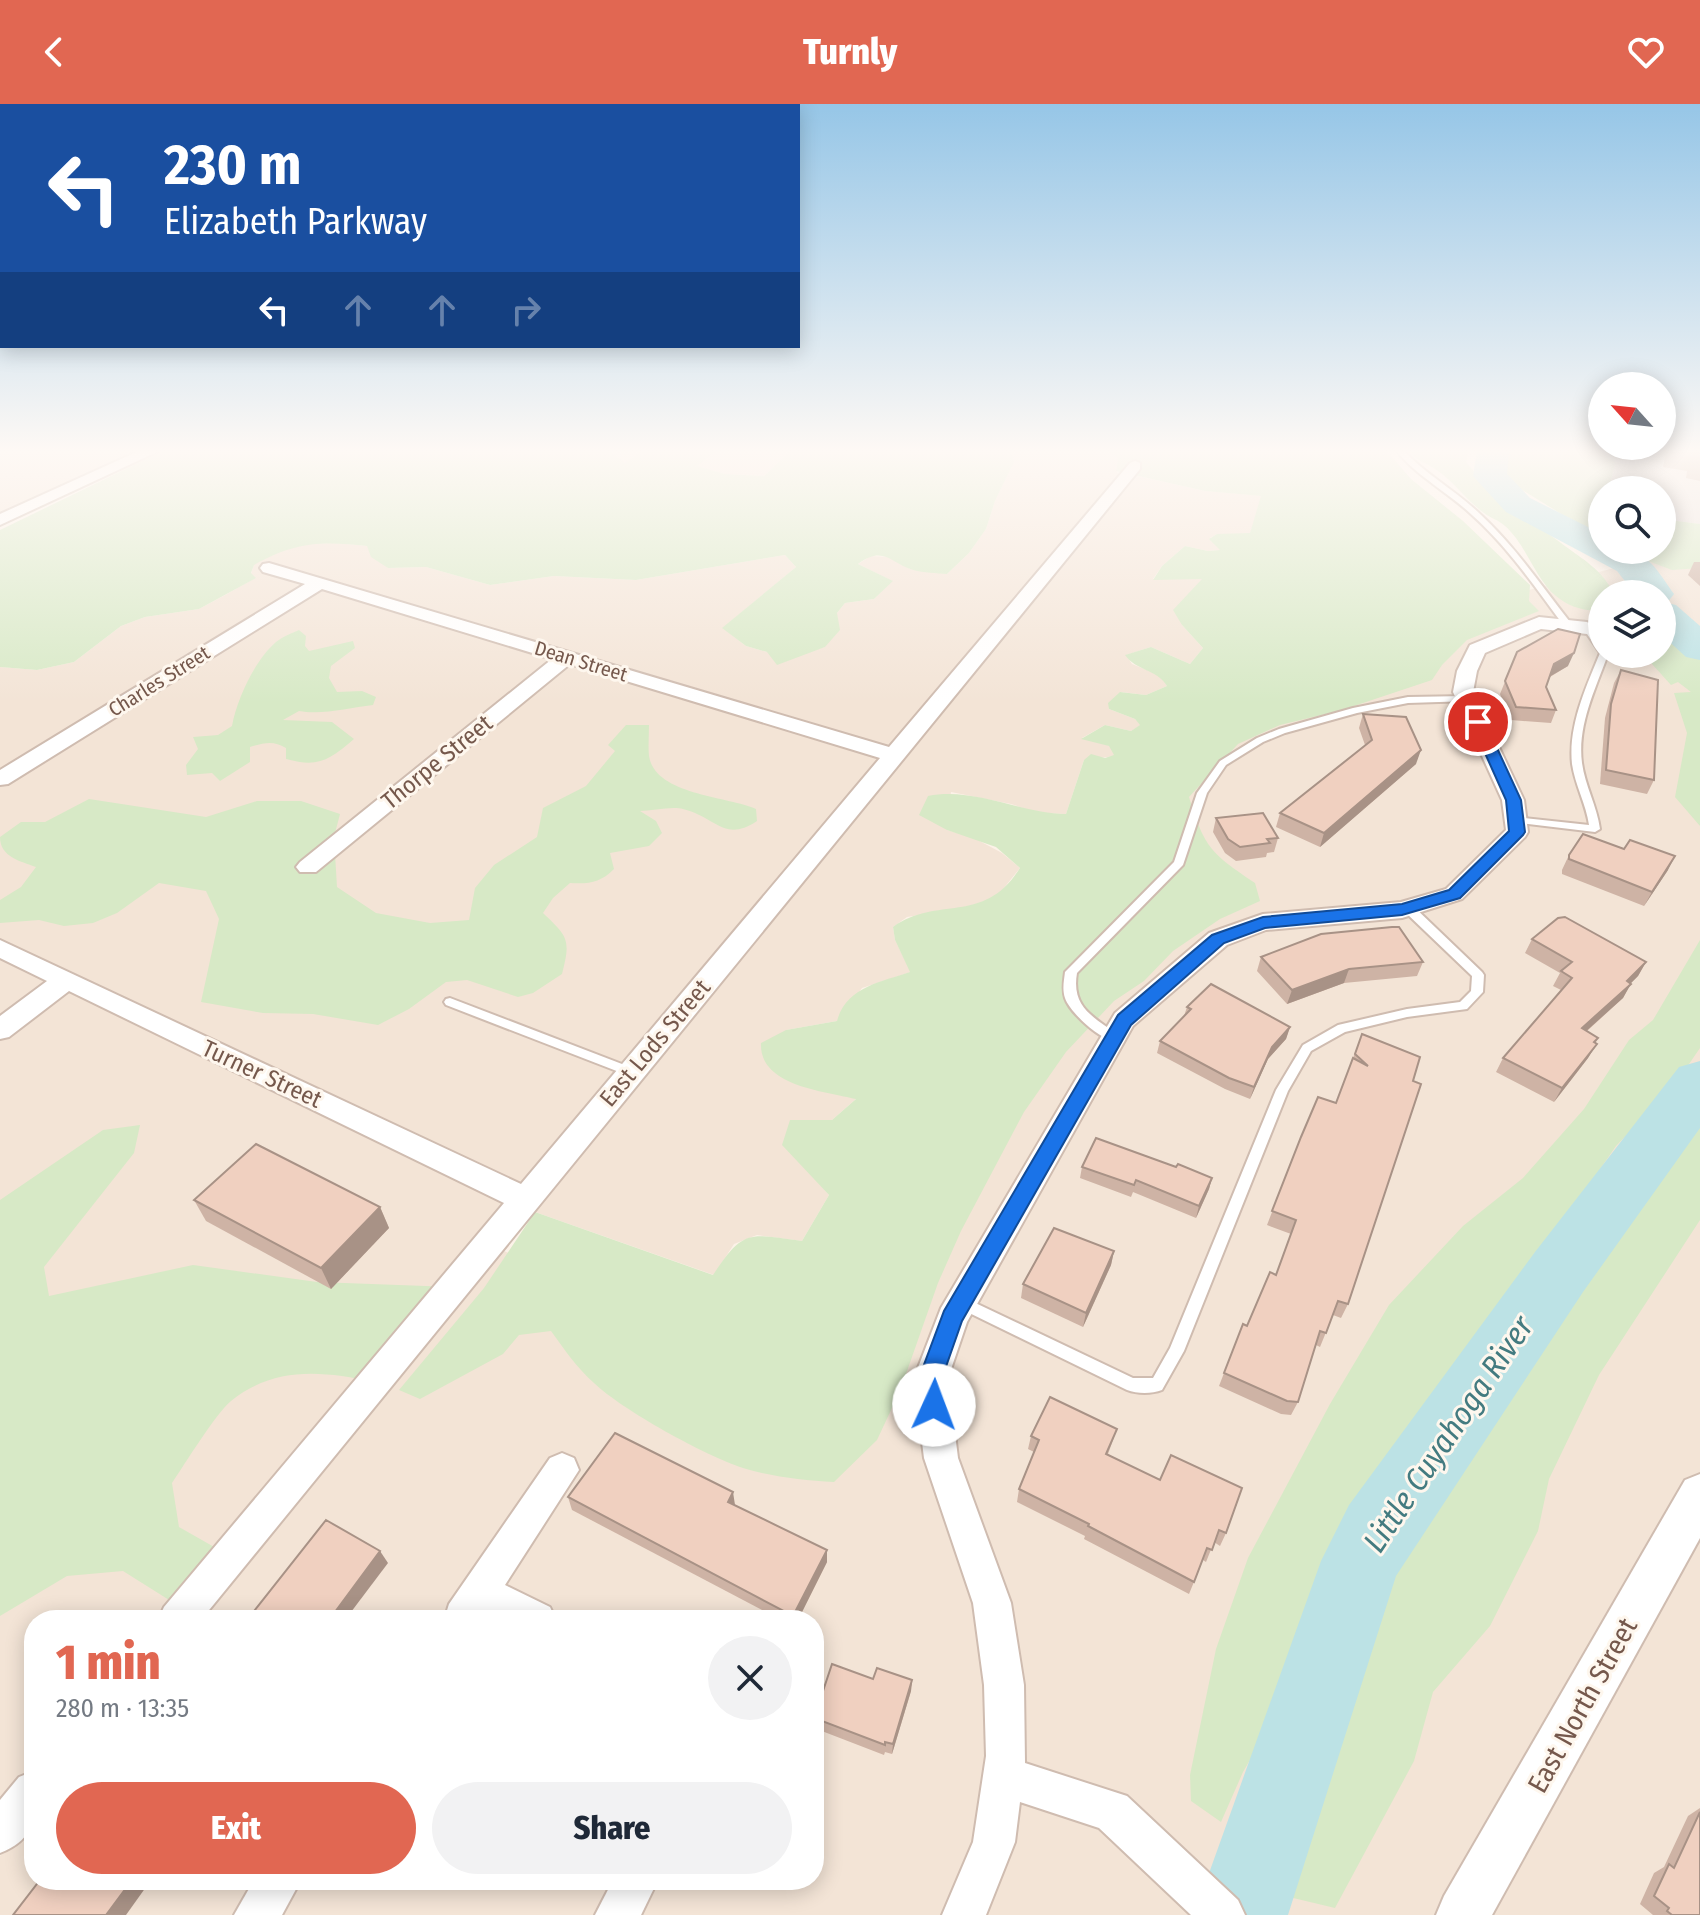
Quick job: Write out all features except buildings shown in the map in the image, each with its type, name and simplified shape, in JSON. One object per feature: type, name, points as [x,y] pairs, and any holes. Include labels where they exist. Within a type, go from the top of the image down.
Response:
[{"type":"street","name":"East Lods Street","points":[[185,1610],[1077,535]]},
{"type":"street","name":"Dean Street","points":[[269,568],[892,755]]},
{"type":"street","name":"Charles Street","points":[[0,779],[318,584]]},
{"type":"street","points":[[964,1915],[994,1842],[1006,1756],[1004,1685],[992,1603],[941,1458],[931,1378],[952,1318],[1124,1020],[1218,939],[1263,922],[1408,908],[1454,894],[1517,832],[1513,800],[1463,692],[1467,671],[1477,649],[1539,623],[1588,638]]},
{"type":"street","name":"Thorpe Street","points":[[308,867],[567,657]]},
{"type":"street","name":"Turner Street","points":[[0,948],[524,1199]]},
{"type":"street","points":[[0,1030],[65,981]]},
{"type":"street","points":[[467,1610],[562,1470]]},
{"type":"street","name":"East North Street","points":[[1463,1915],[1700,1495]]},
{"type":"street","points":[[475,1610],[493,1599],[516,1610]]},
{"type":"street","points":[[1003,1776],[1112,1811],[1223,1915]]},
{"type":"street","points":[[0,1832],[24,1804]]},
{"type":"street","points":[[256,1915],[273,1890]]},
{"type":"street","points":[[617,1915],[631,1890]]},
{"type":"lane","points":[[1495,535],[1588,637]]},
{"type":"lane","points":[[1515,820],[1595,829],[1594,814],[1577,765],[1576,742],[1588,654]]},
{"type":"lane","points":[[1114,1038],[1070,1000],[1067,988],[1071,972],[1179,863],[1202,793],[1223,763],[1260,740],[1282,731],[1356,710],[1408,700],[1467,699]]},
{"type":"lane","points":[[961,1302],[1132,1385],[1157,1385],[1176,1351],[1282,1090],[1307,1048],[1342,1028],[1407,1013],[1463,1006],[1477,992],[1478,975],[1408,908]]},
{"type":"lane","points":[[450,1002],[631,1072]]},
{"type":"shaded area","points":[[982,535],[1077,535],[185,1610],[24,1610],[24,1804],[0,1832],[0,667],[37,670],[74,662],[121,626],[145,617],[199,609],[255,578],[251,574],[254,564],[300,544],[368,546],[388,568],[426,567],[490,585],[554,576],[636,580],[785,555],[796,567],[723,628],[746,646],[767,652],[807,652],[825,647],[837,613],[845,603],[874,599],[892,581],[858,564],[871,556],[891,557],[910,569],[947,574],[969,553]]},
{"type":"shaded area","points":[[1088,535],[1216,535],[1210,538],[1221,550],[1208,551],[1185,546],[1162,566],[1153,579],[1203,579],[1182,625],[1203,648],[1190,664],[1151,647],[1126,655],[1132,664],[1162,676],[1167,686],[1146,695],[1121,692],[1109,709],[1135,719],[1141,725],[1131,731],[1105,725],[1082,738],[1110,746],[1115,756],[1084,760],[1066,814],[1038,813],[1011,804],[951,792],[947,830],[974,838],[1002,853],[1020,868],[995,899],[907,917],[893,927],[895,940],[911,972],[862,988],[837,1021],[786,1030],[803,1085],[857,1098],[832,1120],[809,1172],[829,1195],[802,1241],[757,1235],[734,1244],[714,1275],[535,1212],[692,1010]]},
{"type":"shaded area","points":[[1700,550],[1700,1915],[0,1915],[0,1856],[24,1827],[24,1890],[824,1890],[824,1610],[203,1610],[500,1249],[759,1372],[1155,745],[1350,636],[1630,564],[1676,564],[1676,552]]},
{"type":"green space","points":[[0,535],[982,535],[969,553],[947,574],[913,570],[881,556],[858,564],[893,581],[874,599],[845,603],[837,613],[840,630],[825,647],[777,665],[767,652],[746,646],[722,628],[796,567],[785,555],[636,580],[554,576],[490,585],[426,567],[388,568],[371,557],[367,546],[336,544],[309,545],[269,557],[254,565],[251,573],[256,578],[199,609],[145,617],[121,626],[74,662],[37,670],[0,667]]},
{"type":"green space","points":[[1216,535],[1477,535],[1530,585],[1529,601],[1539,611],[1467,640],[1432,680],[1342,710],[1280,725],[1238,744],[1189,797],[1205,839],[1228,864],[1255,883],[1260,901],[1220,919],[1173,951],[1144,981],[1114,1001],[1066,1052],[1024,1112],[961,1231],[938,1283],[900,1391],[877,1440],[834,1482],[788,1478],[743,1468],[687,1443],[607,1394],[582,1371],[551,1331],[519,1335],[503,1354],[420,1399],[399,1390],[484,1288],[535,1212],[713,1275],[733,1249],[749,1238],[759,1236],[802,1241],[829,1195],[782,1145],[790,1120],[832,1120],[856,1099],[811,1089],[782,1078],[770,1069],[763,1057],[761,1043],[786,1030],[837,1021],[848,1000],[856,993],[910,972],[895,940],[893,927],[927,912],[976,904],[1006,886],[1020,868],[996,847],[947,830],[919,815],[928,796],[980,797],[1032,810],[1066,814],[1084,760],[1091,754],[1105,758],[1114,755],[1109,746],[1081,739],[1105,725],[1131,731],[1140,725],[1135,719],[1109,709],[1108,703],[1120,692],[1146,695],[1167,686],[1158,676],[1125,655],[1151,647],[1190,664],[1203,648],[1173,610],[1202,579],[1153,580],[1162,566],[1185,546],[1220,550],[1209,539]]},
{"type":"green space","points":[[1513,535],[1550,535],[1591,565],[1605,580],[1588,580],[1588,610],[1566,603],[1542,580]]},
{"type":"green space","points":[[1676,535],[1700,535],[1700,568],[1672,570],[1656,564],[1676,564]]},
{"type":"green space","points":[[1676,615],[1686,617],[1700,628],[1700,826],[1675,797],[1687,733],[1674,693],[1691,692],[1678,682],[1671,685],[1656,668],[1676,668]]},
{"type":"green space","points":[[299,630],[306,636],[305,646],[309,651],[353,641],[355,648],[331,666],[329,678],[337,692],[362,691],[376,697],[373,705],[326,712],[299,711],[283,720],[332,722],[354,739],[330,757],[307,763],[286,759],[286,748],[281,745],[260,744],[250,747],[250,762],[220,781],[212,773],[187,775],[186,765],[198,749],[193,737],[218,735],[232,726],[254,669],[276,642]]},
{"type":"green space","points":[[626,725],[649,725],[649,756],[654,769],[664,779],[694,792],[756,809],[757,821],[736,830],[683,809],[640,811],[656,821],[662,833],[649,846],[610,853],[614,869],[609,874],[594,882],[570,883],[553,898],[543,913],[558,928],[567,946],[562,974],[533,993],[518,997],[467,980],[446,982],[409,1009],[378,1025],[313,1014],[263,1013],[201,1002],[219,919],[206,891],[159,883],[117,913],[93,923],[64,926],[39,920],[0,923],[0,900],[21,887],[36,867],[7,854],[0,837],[21,822],[45,822],[89,799],[206,817],[257,801],[301,801],[340,814],[334,837],[337,887],[376,913],[430,923],[469,920],[475,888],[494,865],[537,837],[543,808],[586,786],[615,751],[608,745]]},
{"type":"green space","points":[[1700,940],[1700,1048],[1674,1086],[1616,1146],[1457,1377],[1395,1484],[1321,1588],[1265,1734],[1243,1772],[1221,1822],[1191,1801],[1190,1775],[1216,1649],[1248,1558],[1330,1404],[1389,1305],[1463,1226],[1523,1178],[1584,1109],[1629,1040],[1653,1020]]},
{"type":"green space","points":[[1700,1100],[1700,1220],[1599,1375],[1549,1479],[1538,1531],[1490,1626],[1433,1692],[1414,1761],[1335,1908],[1289,1897],[1301,1835],[1333,1712],[1370,1592],[1401,1527],[1443,1480],[1506,1384],[1533,1360],[1609,1226],[1672,1145]]},
{"type":"green space","points":[[140,1125],[134,1153],[44,1267],[49,1296],[193,1265],[317,1282],[453,1287],[374,1382],[318,1374],[282,1377],[248,1390],[225,1407],[172,1483],[179,1527],[230,1556],[185,1610],[123,1571],[67,1576],[0,1616],[0,1200],[103,1130]]},
{"type":"waterway","name":"Little Cuyahoga River","points":[[1576,535],[1588,541]]},
{"type":"waterway","name":"Little Cuyahoga River","points":[[1631,564],[1644,580]]},
{"type":"waterway","name":"Little Cuyahoga River","points":[[1676,626],[1700,648]]},
{"type":"waterway","name":"Little Cuyahoga River","points":[[1241,1915],[1361,1561],[1377,1532],[1559,1272],[1700,1083]]},
{"type":"route","points":[[934,1405],[931,1378],[952,1318],[1124,1020],[1218,939],[1263,922],[1402,910],[1454,894],[1491,861],[1517,832],[1513,800],[1478,722]]}]
